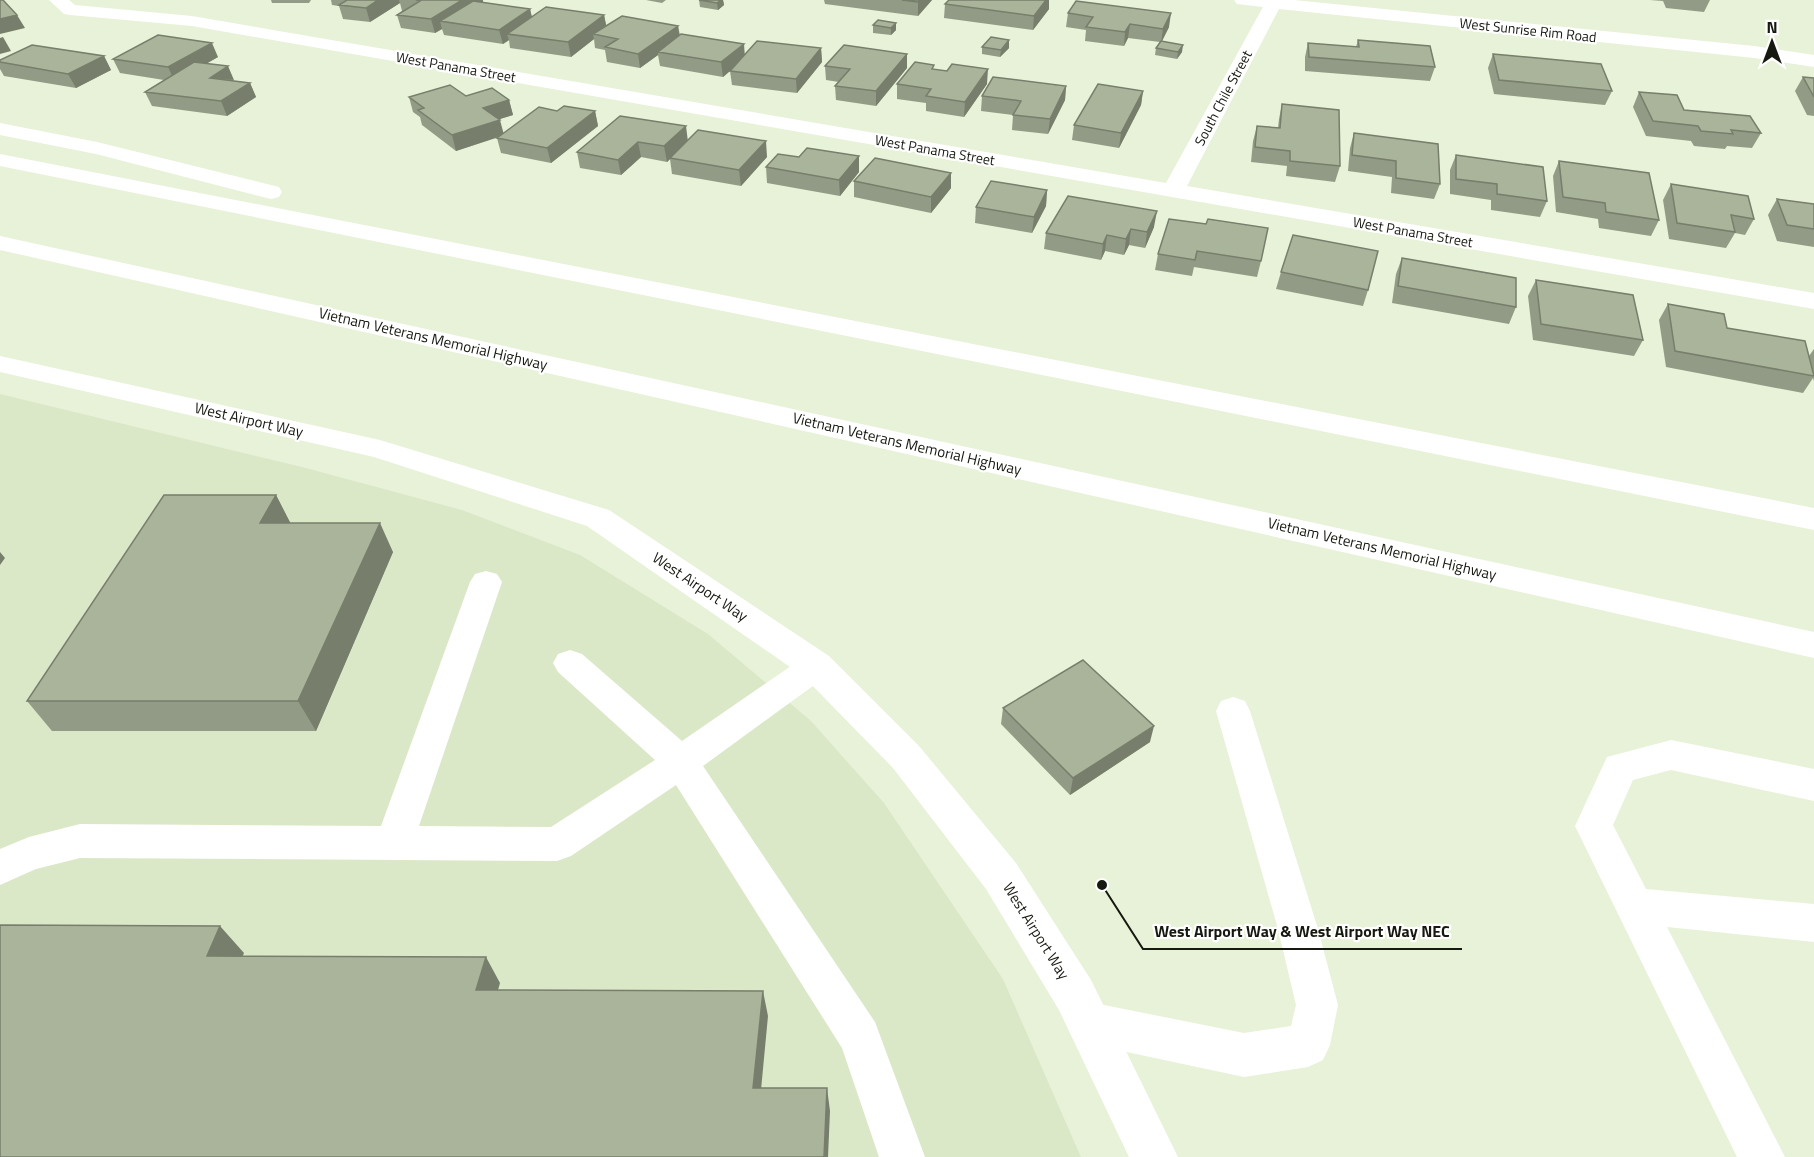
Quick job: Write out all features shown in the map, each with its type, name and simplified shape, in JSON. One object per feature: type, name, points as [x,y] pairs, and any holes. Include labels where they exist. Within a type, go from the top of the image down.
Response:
[{"type":"main road","name":"West Panama Street","points":[[58,0],[70,10],[192,21],[1814,301]]},
{"type":"main road","name":"West Sunrise Rim Road","points":[[1243,0],[1754,52],[1814,61]]},
{"type":"main road","name":"South Chile Street","points":[[1173,191],[1273,4]]},
{"type":"main road","points":[[192,21],[210,5]]},
{"type":"main road","points":[[0,129],[97,148],[640,286]]},
{"type":"main road","points":[[0,160],[1814,519]]},
{"type":"main road","name":"Vietnam Veterans Memorial Highway","points":[[0,243],[1814,645]]},
{"type":"main road","points":[[0,259],[240,296]]},
{"type":"main road","name":"West Airport Way","points":[[0,364],[380,449],[598,518],[816,666],[906,758],[1001,876],[1075,995],[1154,1157]]},
{"type":"lane","points":[[394,842],[486,582]]},
{"type":"lane","points":[[570,663],[681,762],[860,1037],[902,1157]]},
{"type":"lane","points":[[0,868],[29,854],[80,841],[556,844],[681,762],[816,666]]},
{"type":"lane","points":[[1089,1023],[1244,1054],[1308,1045],[1317,1005],[1298,929],[1233,711]]},
{"type":"lane","points":[[1762,1157],[1594,826],[1620,768],[1671,755],[1814,785]]},
{"type":"lane","points":[[1634,906],[1814,923]]},
{"type":"shaded area","points":[[0,394],[302,467],[462,510],[580,555],[708,634],[811,721],[884,803],[1003,979],[1081,1157],[0,1157]]},
{"type":"building","points":[[0,0],[3,0],[17,15],[0,19]]},
{"type":"building","points":[[347,0],[378,0],[366,8],[339,5]]},
{"type":"building","points":[[416,0],[462,0],[431,19],[397,15],[420,1]]},
{"type":"building","points":[[699,0],[721,0],[717,3]]},
{"type":"building","points":[[949,0],[1046,0],[1034,16],[945,4]]},
{"type":"building","points":[[473,1],[530,9],[499,30],[440,21]]},
{"type":"building","points":[[1076,1],[1171,13],[1163,29],[1130,24],[1125,32],[1086,27],[1093,17],[1068,13]]},
{"type":"building","points":[[546,7],[604,15],[568,42],[507,34]]},
{"type":"building","points":[[622,16],[678,26],[638,54],[605,47],[618,39],[593,34]]},
{"type":"building","points":[[878,20],[896,23],[891,28],[873,25]]},
{"type":"building","points":[[681,34],[744,44],[721,62],[658,52]]},
{"type":"building","points":[[158,35],[212,43],[168,67],[113,59]]},
{"type":"building","points":[[991,37],[1009,40],[1001,50],[982,47]]},
{"type":"building","points":[[1358,40],[1430,46],[1435,67],[1309,57],[1308,43],[1359,47]]},
{"type":"building","points":[[757,41],[821,48],[796,79],[730,71]]},
{"type":"building","points":[[1161,41],[1183,45],[1178,52],[1156,48]]},
{"type":"building","points":[[32,45],[104,56],[68,74],[0,62]]},
{"type":"building","points":[[844,45],[907,54],[876,91],[835,86],[850,69],[825,66]]},
{"type":"building","points":[[1493,54],[1601,64],[1612,91],[1499,80]]},
{"type":"building","points":[[194,62],[228,66],[210,78],[250,83],[221,101],[145,92]]},
{"type":"building","points":[[915,62],[934,65],[932,69],[947,71],[952,64],[988,69],[965,102],[926,96],[931,89],[897,84]]},
{"type":"building","points":[[993,77],[1066,86],[1050,119],[1013,115],[1021,101],[982,96]]},
{"type":"building","points":[[1803,77],[1814,78],[1814,97]]},
{"type":"building","points":[[1098,84],[1143,91],[1121,133],[1074,125]]},
{"type":"building","points":[[450,85],[466,96],[492,88],[509,100],[483,108],[500,120],[452,135],[418,110],[424,108],[409,97]]},
{"type":"building","points":[[1639,92],[1677,95],[1684,110],[1750,116],[1761,133],[1731,130],[1733,134],[1701,131],[1698,126],[1653,121]]},
{"type":"building","points":[[1282,104],[1339,110],[1340,166],[1290,161],[1290,151],[1255,147],[1257,126],[1280,128]]},
{"type":"building","points":[[564,106],[595,111],[547,148],[497,138],[539,107],[557,111]]},
{"type":"building","points":[[620,116],[686,126],[664,146],[638,142],[618,160],[577,152]]},
{"type":"building","points":[[698,130],[766,141],[739,170],[670,158]]},
{"type":"building","points":[[1354,133],[1438,144],[1440,184],[1396,178],[1396,161],[1352,155]]},
{"type":"building","points":[[807,148],[859,156],[839,180],[766,167],[778,154],[799,157]]},
{"type":"building","points":[[1456,155],[1543,167],[1547,201],[1497,194],[1497,184],[1456,179]]},
{"type":"building","points":[[875,158],[951,173],[931,197],[854,181]]},
{"type":"building","points":[[1559,161],[1649,173],[1659,220],[1606,212],[1605,203],[1563,197]]},
{"type":"building","points":[[991,181],[1047,190],[1034,217],[976,207]]},
{"type":"building","points":[[1671,184],[1748,196],[1754,219],[1731,215],[1735,232],[1677,223]]},
{"type":"building","points":[[1068,196],[1157,211],[1147,232],[1131,229],[1126,239],[1107,235],[1103,244],[1046,233]]},
{"type":"building","points":[[1777,199],[1814,204],[1814,229],[1787,225]]},
{"type":"building","points":[[1169,219],[1206,224],[1208,219],[1268,228],[1261,261],[1197,251],[1195,260],[1158,254]]},
{"type":"building","points":[[1293,235],[1378,251],[1368,290],[1281,272]]},
{"type":"building","points":[[1402,258],[1516,278],[1516,307],[1398,286]]},
{"type":"building","points":[[1536,280],[1633,295],[1643,340],[1541,324]]},
{"type":"building","points":[[1668,304],[1724,314],[1727,328],[1805,341],[1814,376],[1675,351]]},
{"type":"building","points":[[164,495],[276,495],[260,523],[380,523],[298,701],[27,701]]},
{"type":"building","points":[[1083,660],[1154,726],[1073,778],[1003,708]]},
{"type":"building","points":[[0,925],[220,926],[207,956],[486,957],[476,990],[763,991],[753,1088],[827,1088],[824,1157],[0,1157]]},
{"type":"place","name":"West Airport Way & West Airport Way NEC","points":[[1102,885]]}]
